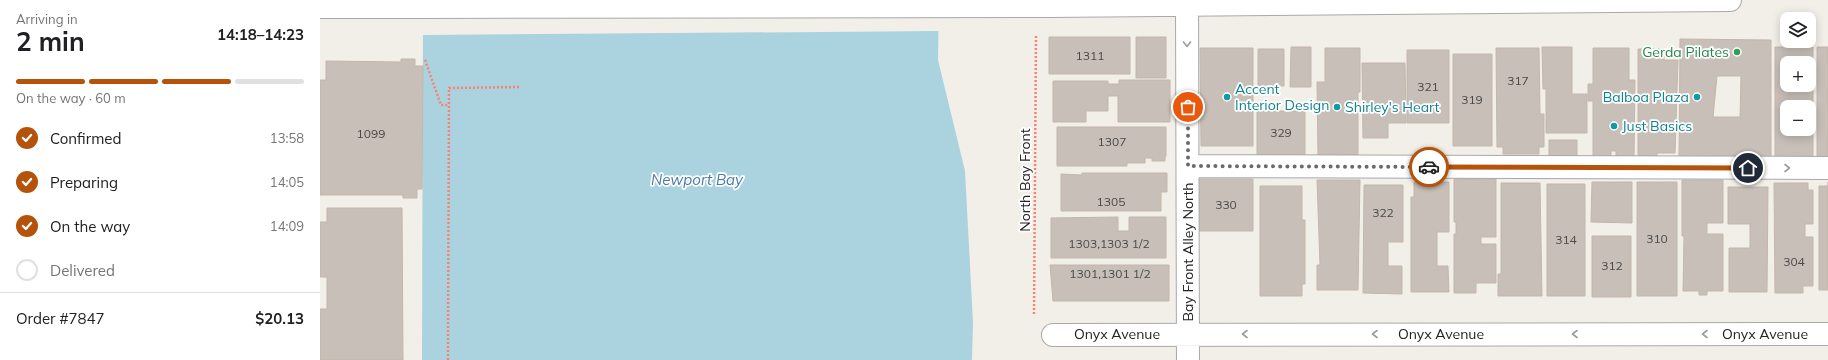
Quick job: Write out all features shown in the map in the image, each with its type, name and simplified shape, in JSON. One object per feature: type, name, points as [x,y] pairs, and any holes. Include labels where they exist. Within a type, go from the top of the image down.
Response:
[{"type":"street","points":[[320,7],[1049,6],[1187,2],[1730,0]]},
{"type":"street","name":"Bay Front Alley North","points":[[1187,2],[1188,360]]},
{"type":"street","points":[[1188,166],[1828,168]]},
{"type":"street","name":"Onyx Avenue","points":[[1053,335],[1828,334]]},
{"type":"path","name":"North Bay Front","points":[[1034,315],[1036,32]]},
{"type":"path","points":[[426,60],[442,105],[448,105]]},
{"type":"path","points":[[448,360],[449,88],[520,87]]},
{"type":"water","name":"Newport Bay","points":[[423,0],[939,0],[938,60],[965,171],[973,322],[972,360],[422,360]]},
{"type":"pier","points":[[421,0],[941,0],[941,31],[421,35]]},
{"type":"building","points":[[1049,37],[1130,37],[1130,74],[1049,74]]},
{"type":"building","points":[[1136,37],[1166,37],[1166,78],[1136,78]]},
{"type":"building","name":"Balboa Plaza","points":[[1680,39],[1771,40],[1771,159],[1679,159]],"holes":[[[1717,76],[1741,76],[1740,117],[1713,117]]]},
{"type":"building","points":[[1291,47],[1311,47],[1311,87],[1290,87]]},
{"type":"building","points":[[1542,47],[1572,47],[1572,94],[1587,94],[1587,133],[1546,133],[1546,89],[1543,89]]},
{"type":"building","points":[[1775,47],[1813,48],[1813,56],[1780,56],[1780,92],[1813,92],[1813,100],[1780,100],[1780,136],[1813,136],[1813,158],[1775,158]]},
{"type":"building","points":[[1817,47],[1828,47],[1828,160],[1817,160]]},
{"type":"building","name":"Accent Interior Design","points":[[1200,48],[1253,48],[1253,146],[1201,146]]},
{"type":"building","name":"Shirley's Heart","points":[[1325,48],[1360,48],[1358,155],[1318,155],[1317,82],[1325,82]]},
{"type":"building","points":[[1496,48],[1539,48],[1540,114],[1544,114],[1544,147],[1539,147],[1539,154],[1503,154],[1503,147],[1497,147]]},
{"type":"building","name":"Just Basics","points":[[1593,48],[1629,48],[1629,80],[1635,80],[1634,157],[1616,157],[1616,151],[1611,151],[1611,158],[1593,158],[1593,101],[1588,101],[1588,84],[1593,84]]},
{"type":"building","points":[[1258,49],[1284,49],[1284,86],[1258,86]]},
{"type":"building","points":[[1638,49],[1664,49],[1664,60],[1678,60],[1675,153],[1657,153],[1657,156],[1638,156]]},
{"type":"building","points":[[1407,50],[1449,50],[1449,123],[1407,123]]},
{"type":"building","points":[[1453,54],[1492,54],[1492,146],[1453,146]]},
{"type":"building","points":[[401,59],[415,59],[415,66],[423,66],[422,189],[417,189],[417,198],[403,198],[403,195],[320,195],[320,80],[326,80],[326,61],[401,62]]},
{"type":"building","points":[[1362,63],[1405,63],[1406,123],[1388,123],[1388,138],[1363,138]]},
{"type":"building","points":[[1119,80],[1170,80],[1170,122],[1118,122],[1118,96],[1108,96],[1108,111],[1086,111],[1086,122],[1053,122],[1053,81],[1108,81],[1108,84],[1119,84]]},
{"type":"building","points":[[1257,111],[1305,111],[1305,156],[1257,156]]},
{"type":"building","points":[[1057,127],[1166,127],[1165,161],[1152,161],[1152,158],[1145,158],[1145,163],[1127,163],[1127,166],[1057,166]]},
{"type":"building","points":[[1549,140],[1577,140],[1577,162],[1549,162]]},
{"type":"building","points":[[1082,173],[1167,173],[1167,192],[1161,192],[1161,211],[1061,211],[1061,174],[1082,175]]},
{"type":"building","points":[[1198,179],[1253,179],[1253,231],[1198,231]]},
{"type":"building","points":[[1454,179],[1496,179],[1496,237],[1481,237],[1481,244],[1496,244],[1496,283],[1476,283],[1476,293],[1454,293],[1454,234],[1456,234],[1456,222],[1454,222]]},
{"type":"building","points":[[1317,180],[1360,180],[1358,290],[1317,290],[1317,265],[1320,265]]},
{"type":"building","points":[[1682,180],[1723,180],[1723,223],[1707,223],[1707,234],[1723,234],[1723,291],[1707,291],[1707,295],[1699,295],[1699,291],[1683,291],[1684,236],[1682,236]]},
{"type":"building","points":[[1414,182],[1449,182],[1449,232],[1437,232],[1437,266],[1448,266],[1449,292],[1411,292],[1411,197],[1414,197]]},
{"type":"building","points":[[1592,182],[1632,182],[1632,223],[1591,222]]},
{"type":"building","points":[[1637,182],[1677,182],[1677,296],[1637,296]]},
{"type":"building","points":[[1501,183],[1540,183],[1542,296],[1498,296],[1498,274],[1501,274]]},
{"type":"building","points":[[1774,183],[1808,183],[1808,190],[1813,190],[1813,224],[1805,224],[1805,237],[1813,237],[1813,286],[1803,286],[1803,293],[1775,293]]},
{"type":"building","points":[[1547,184],[1585,184],[1585,296],[1547,296]]},
{"type":"building","points":[[1364,185],[1403,185],[1403,242],[1388,242],[1388,266],[1402,266],[1402,294],[1363,293]]},
{"type":"building","points":[[1260,186],[1302,186],[1302,220],[1305,220],[1305,284],[1302,284],[1302,296],[1260,296]]},
{"type":"building","points":[[1819,186],[1828,186],[1828,290],[1819,290]]},
{"type":"building","points":[[1728,187],[1768,187],[1767,292],[1729,292],[1729,248],[1750,248],[1750,224],[1728,224]]},
{"type":"building","points":[[327,208],[402,208],[403,360],[320,360],[320,309],[327,309],[327,277],[320,277],[320,222],[327,222]]},
{"type":"building","points":[[1118,217],[1118,231],[1129,231],[1129,217],[1166,217],[1166,258],[1051,258],[1051,218]]},
{"type":"building","points":[[1592,236],[1631,236],[1631,297],[1592,297]]},
{"type":"building","points":[[1050,265],[1169,265],[1169,301],[1053,301]]},
{"type":"way so far","points":[[1188,107],[1188,166],[1429,167]]},
{"type":"place","name":"Gerda Pilates","points":[[1737,52]]},
{"type":"place","name":"Accent Interior Design","points":[[1227,97]]},
{"type":"place","name":"Balboa Plaza","points":[[1697,97]]},
{"type":"place","name":"Shirley's Heart","points":[[1337,107]]},
{"type":"place","name":"Just Basics","points":[[1614,126]]},
{"type":"route","points":[[1429,167],[1748,168]]}]
